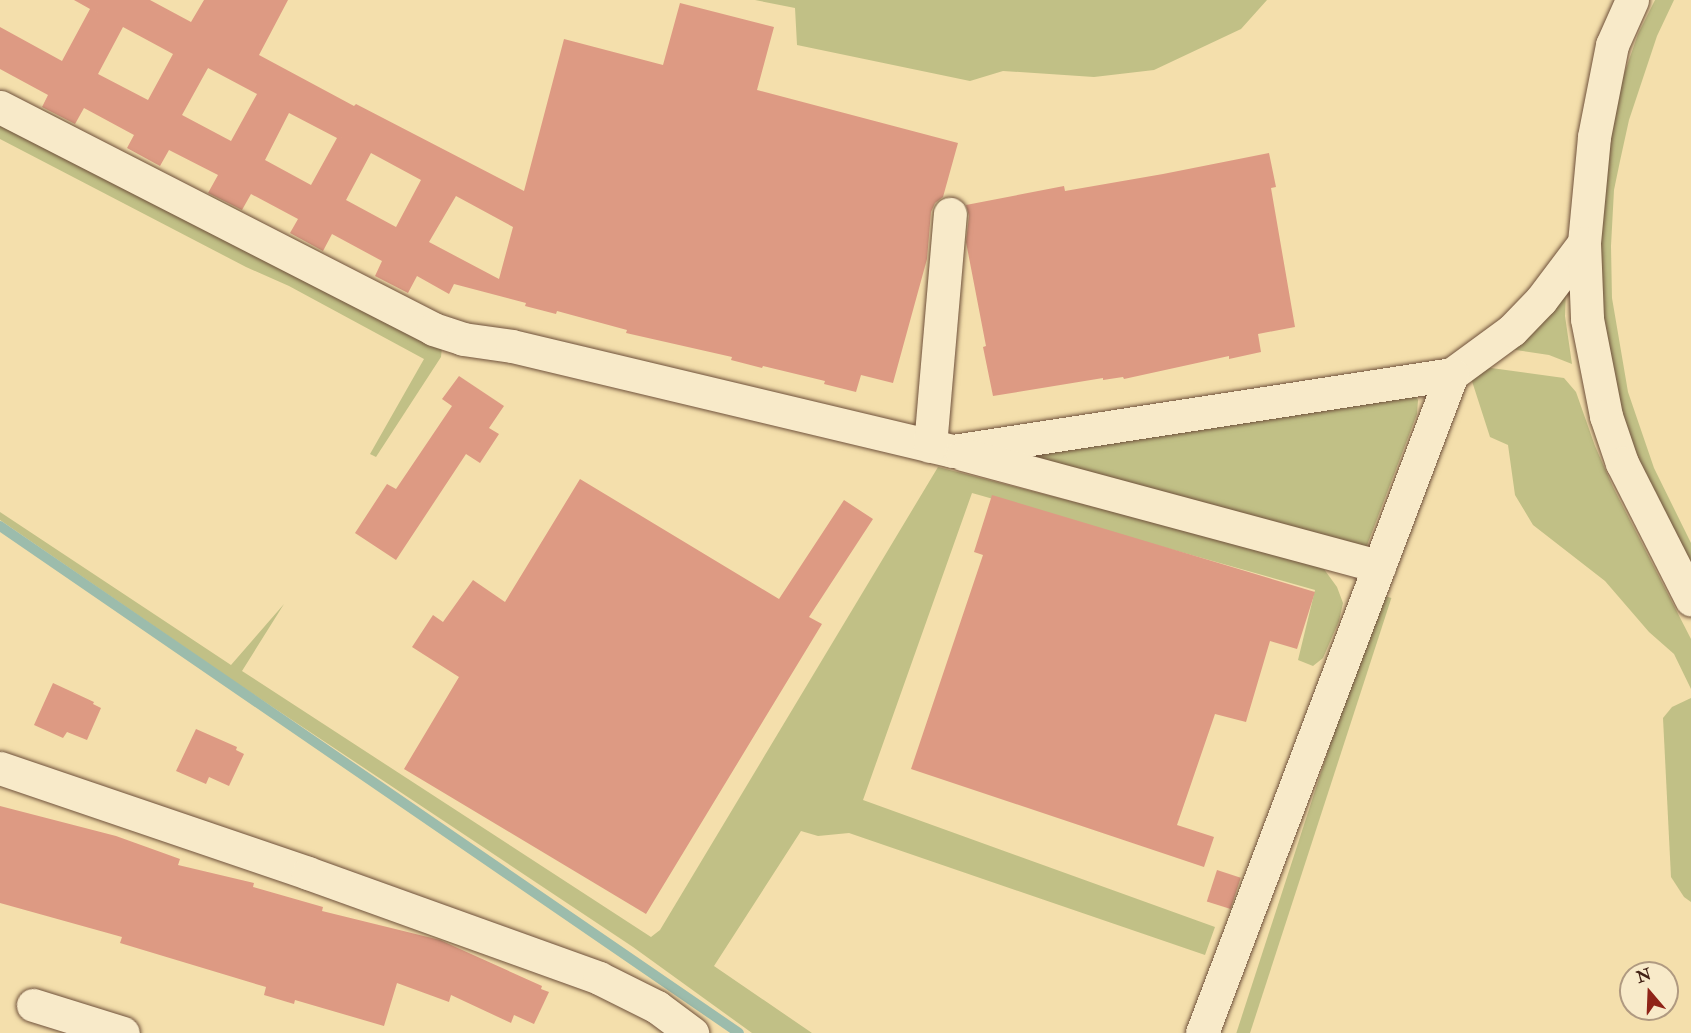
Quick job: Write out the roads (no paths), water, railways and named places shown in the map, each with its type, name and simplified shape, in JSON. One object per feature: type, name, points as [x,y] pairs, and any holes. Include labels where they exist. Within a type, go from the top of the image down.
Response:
[{"type":"street","points":[[1632,0],[1612,45],[1601,89],[1588,189],[1584,243],[1587,319],[1606,416],[1637,494],[1691,598]]},
{"type":"street","points":[[0,107],[433,329],[463,339],[512,346],[941,449],[1379,566]]},
{"type":"street","points":[[941,449],[950,214]]},
{"type":"street","points":[[941,449],[1452,374],[1512,330],[1540,300],[1584,243]]},
{"type":"street","points":[[1203,1033],[1452,374]]},
{"type":"street","points":[[0,768],[320,877],[588,974],[657,1007],[692,1033]]},
{"type":"street","points":[[33,1005],[123,1033]]},
{"type":"waterway","points":[[0,526],[739,1033]]}]
